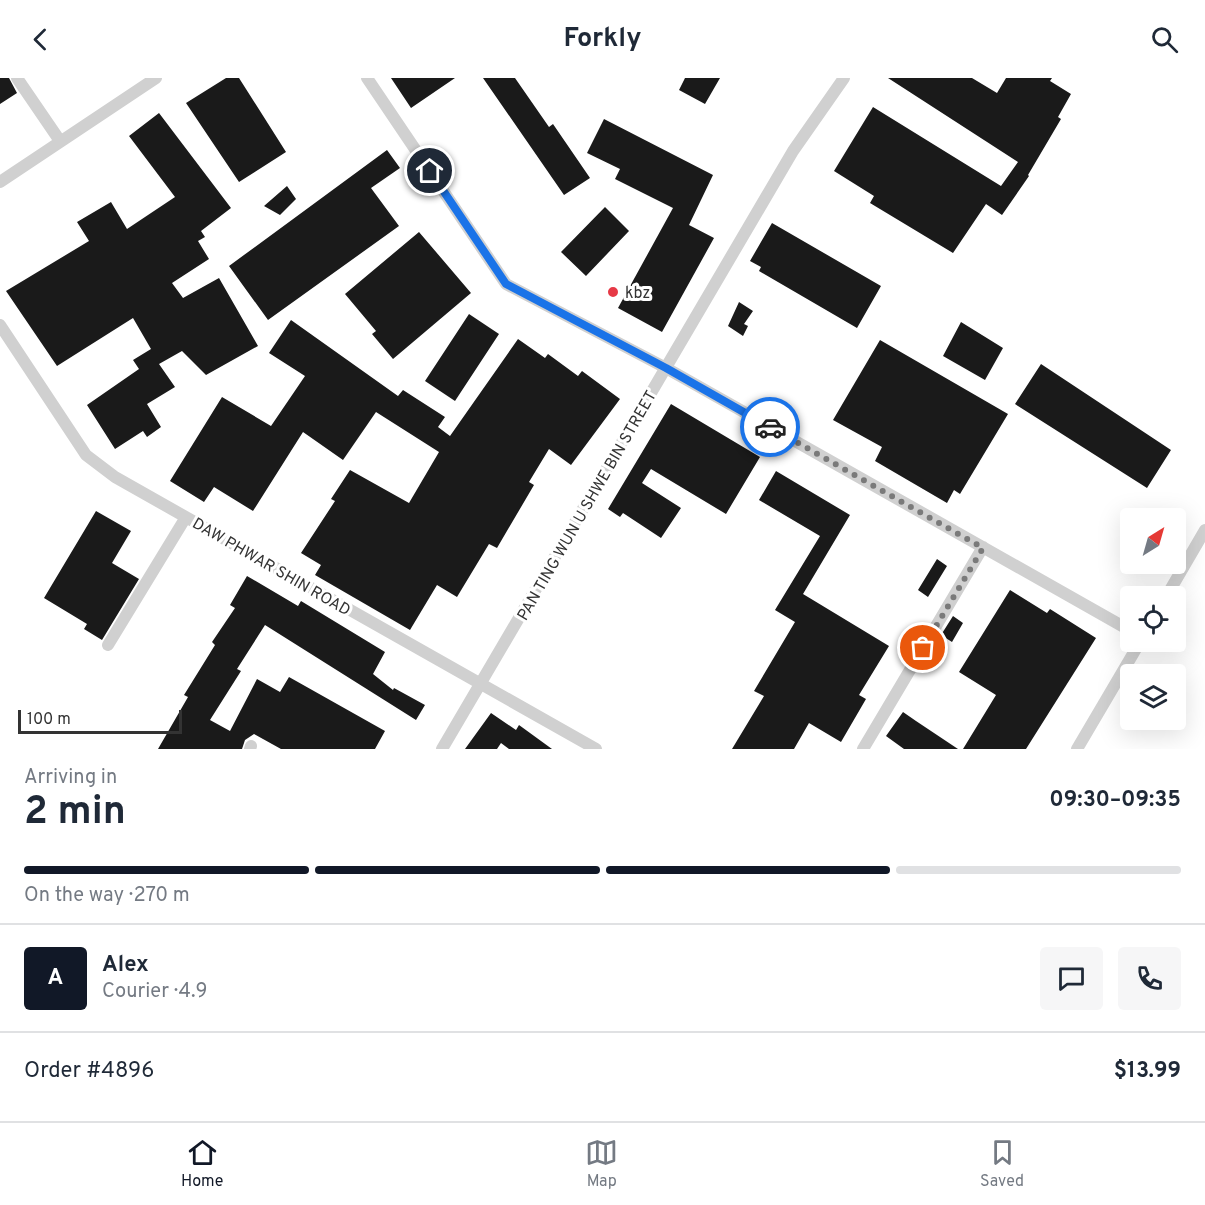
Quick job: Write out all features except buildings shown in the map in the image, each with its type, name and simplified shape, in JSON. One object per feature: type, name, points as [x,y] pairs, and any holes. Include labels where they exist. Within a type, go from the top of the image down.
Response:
[{"type":"street","points":[[17,78],[60,141]]},
{"type":"street","points":[[0,182],[156,78]]},
{"type":"street","points":[[367,78],[506,284],[666,368],[1120,625]]},
{"type":"street","name":"PAN TING WUN U SHWE BIN STREET","points":[[442,749],[793,151],[844,78]]},
{"type":"street","name":"DAW PHWAR SHIN ROAD","points":[[0,325],[86,455],[115,477],[596,749]]},
{"type":"street","points":[[108,645],[186,517]]},
{"type":"street","points":[[1172,586],[1205,530]]},
{"type":"street","points":[[863,749],[983,548]]},
{"type":"street","points":[[1077,749],[1134,652]]},
{"type":"way so far","points":[[770,427],[983,548],[923,648]]},
{"type":"place","name":"kbz","points":[[613,292]]},
{"type":"route","points":[[430,171],[506,284],[666,368],[770,427]]}]
